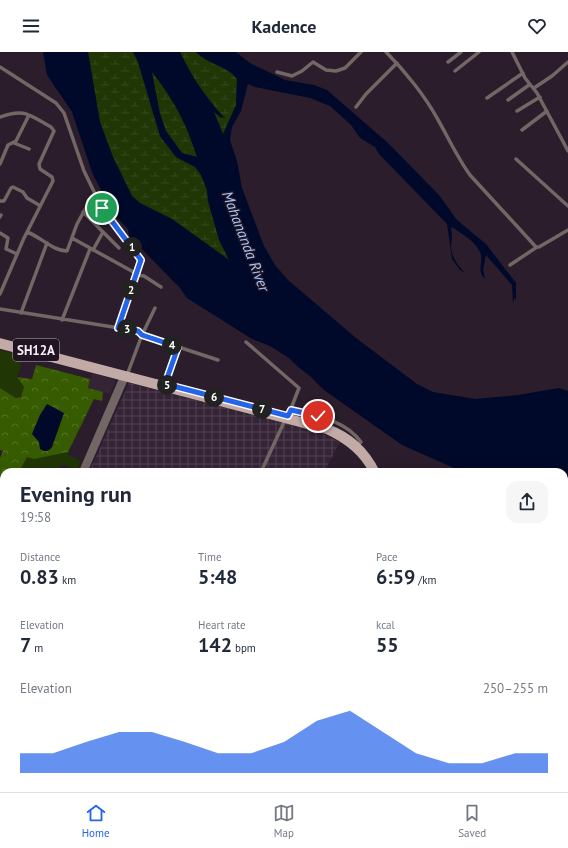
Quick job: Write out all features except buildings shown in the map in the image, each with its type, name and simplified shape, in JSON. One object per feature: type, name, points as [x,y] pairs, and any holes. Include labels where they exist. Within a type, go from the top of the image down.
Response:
[{"type":"main road","name":"SH12A","points":[[0,341],[125,376],[165,384],[287,418],[334,435],[356,447],[370,459],[375,468]]},
{"type":"main road","name":"SH12A","points":[[0,346],[125,376],[287,418],[300,417],[324,422],[340,429],[349,438],[369,468]]},
{"type":"main road","name":"SH12A","points":[[356,447],[366,468]]},
{"type":"street","points":[[277,72],[292,76],[302,71],[313,62],[326,70],[341,70],[361,52]]},
{"type":"street","points":[[386,52],[397,63],[431,108],[466,170],[537,247]]},
{"type":"street","points":[[448,62],[461,52]]},
{"type":"street","points":[[455,71],[479,52]]},
{"type":"street","points":[[512,52],[529,85],[534,88],[540,97],[568,151]]},
{"type":"street","points":[[534,88],[552,76],[568,62]]},
{"type":"street","points":[[356,107],[366,94],[397,63]]},
{"type":"street","points":[[0,67],[56,103],[64,113],[84,171],[102,208],[141,260],[118,328]]},
{"type":"street","points":[[487,98],[522,73]]},
{"type":"street","points":[[508,100],[529,85]]},
{"type":"street","points":[[517,111],[540,97]]},
{"type":"street","points":[[522,130],[547,111]]},
{"type":"street","points":[[0,117],[16,112],[29,115],[51,127],[54,131],[39,164],[40,169],[53,179],[39,205],[0,294]]},
{"type":"street","points":[[14,143],[29,115]]},
{"type":"street","points":[[0,164],[10,143],[14,143],[29,149]]},
{"type":"street","points":[[0,149],[6,150]]},
{"type":"street","points":[[516,159],[568,206]]},
{"type":"street","points":[[0,201],[4,201],[13,187],[23,192],[27,198],[39,205]]},
{"type":"street","points":[[27,232],[38,236],[47,243],[66,252],[83,212],[88,204]]},
{"type":"street","points":[[83,212],[119,248]]},
{"type":"street","points":[[510,265],[537,247],[568,230]]},
{"type":"street","points":[[62,320],[91,250],[103,232]]},
{"type":"street","points":[[0,233],[8,237],[6,249],[17,254]]},
{"type":"street","points":[[72,238],[137,275],[144,276],[161,287]]},
{"type":"street","points":[[21,313],[47,243]]},
{"type":"street","points":[[87,468],[142,335],[155,308]]},
{"type":"street","points":[[0,309],[138,331],[142,335],[218,360]]},
{"type":"street","points":[[246,342],[299,388],[291,410],[263,468]]},
{"type":"street","points":[[165,384],[178,347]]},
{"type":"street","points":[[83,468],[125,376]]},
{"type":"street","points":[[291,410],[336,422],[358,438],[361,442],[356,447]]},
{"type":"shaded area","points":[[92,373],[116,380],[110,394],[88,388]]},
{"type":"shaded area","points":[[129,383],[315,430],[340,442],[326,468],[91,468]]},
{"type":"green space","points":[[88,52],[133,52],[138,62],[160,136],[176,157],[195,167],[201,175],[207,190],[208,201],[213,218],[230,260],[172,219],[140,203],[132,196],[113,157],[100,122]]},
{"type":"green space","points":[[180,52],[196,52],[228,71],[237,79],[236,105],[224,134],[221,132],[220,124],[213,113],[214,111],[219,113],[194,79]]},
{"type":"green space","points":[[151,71],[171,97],[186,125],[197,157],[182,153],[166,131],[160,113]]},
{"type":"green space","points":[[0,350],[22,356],[17,378],[23,386],[21,397],[17,398],[0,388]]},
{"type":"green space","points":[[36,365],[90,379],[88,388],[103,392],[102,401],[94,399],[68,452],[34,459],[27,457],[21,468],[0,468],[0,458],[3,451],[0,450],[0,388],[16,398],[21,397],[24,387],[17,377],[32,379]]},
{"type":"green space","points":[[62,452],[68,452],[68,455],[81,461],[78,468],[72,468],[64,465],[60,466],[59,468],[21,468],[27,457],[50,456]]},
{"type":"water","name":"Mahananda River","points":[[43,52],[88,52],[100,122],[113,157],[132,196],[140,203],[172,219],[229,260],[219,240],[208,201],[207,190],[201,175],[195,167],[176,157],[160,136],[138,62],[133,52],[180,52],[200,87],[212,104],[225,118],[220,117],[214,112],[223,134],[236,105],[237,79],[228,71],[196,52],[236,52],[250,63],[285,80],[314,85],[327,90],[388,143],[439,195],[457,220],[486,244],[516,283],[516,300],[514,298],[513,304],[512,285],[486,255],[483,270],[485,278],[482,276],[480,252],[468,238],[452,227],[452,252],[456,262],[465,273],[460,270],[452,259],[447,224],[379,154],[375,147],[360,138],[351,125],[330,106],[310,98],[255,87],[248,84],[241,111],[232,127],[230,140],[237,161],[242,188],[264,246],[275,265],[288,280],[356,338],[417,384],[433,392],[475,399],[518,395],[559,388],[568,391],[568,468],[454,468],[402,445],[324,390],[289,358],[270,346],[252,339],[187,298],[180,288],[129,236],[128,229],[116,217],[93,175],[72,112],[47,75]],"holes":[[[152,72],[179,112],[197,157],[182,153],[166,131],[160,114]]]},
{"type":"water","points":[[47,404],[64,413],[52,447],[48,451],[43,451],[40,449],[39,442],[32,434],[40,415]]},
{"type":"route","points":[[102,208],[111,222],[135,250],[141,260],[137,276],[118,328],[138,331],[142,335],[178,347],[165,384],[288,416],[291,410],[318,416]]}]
